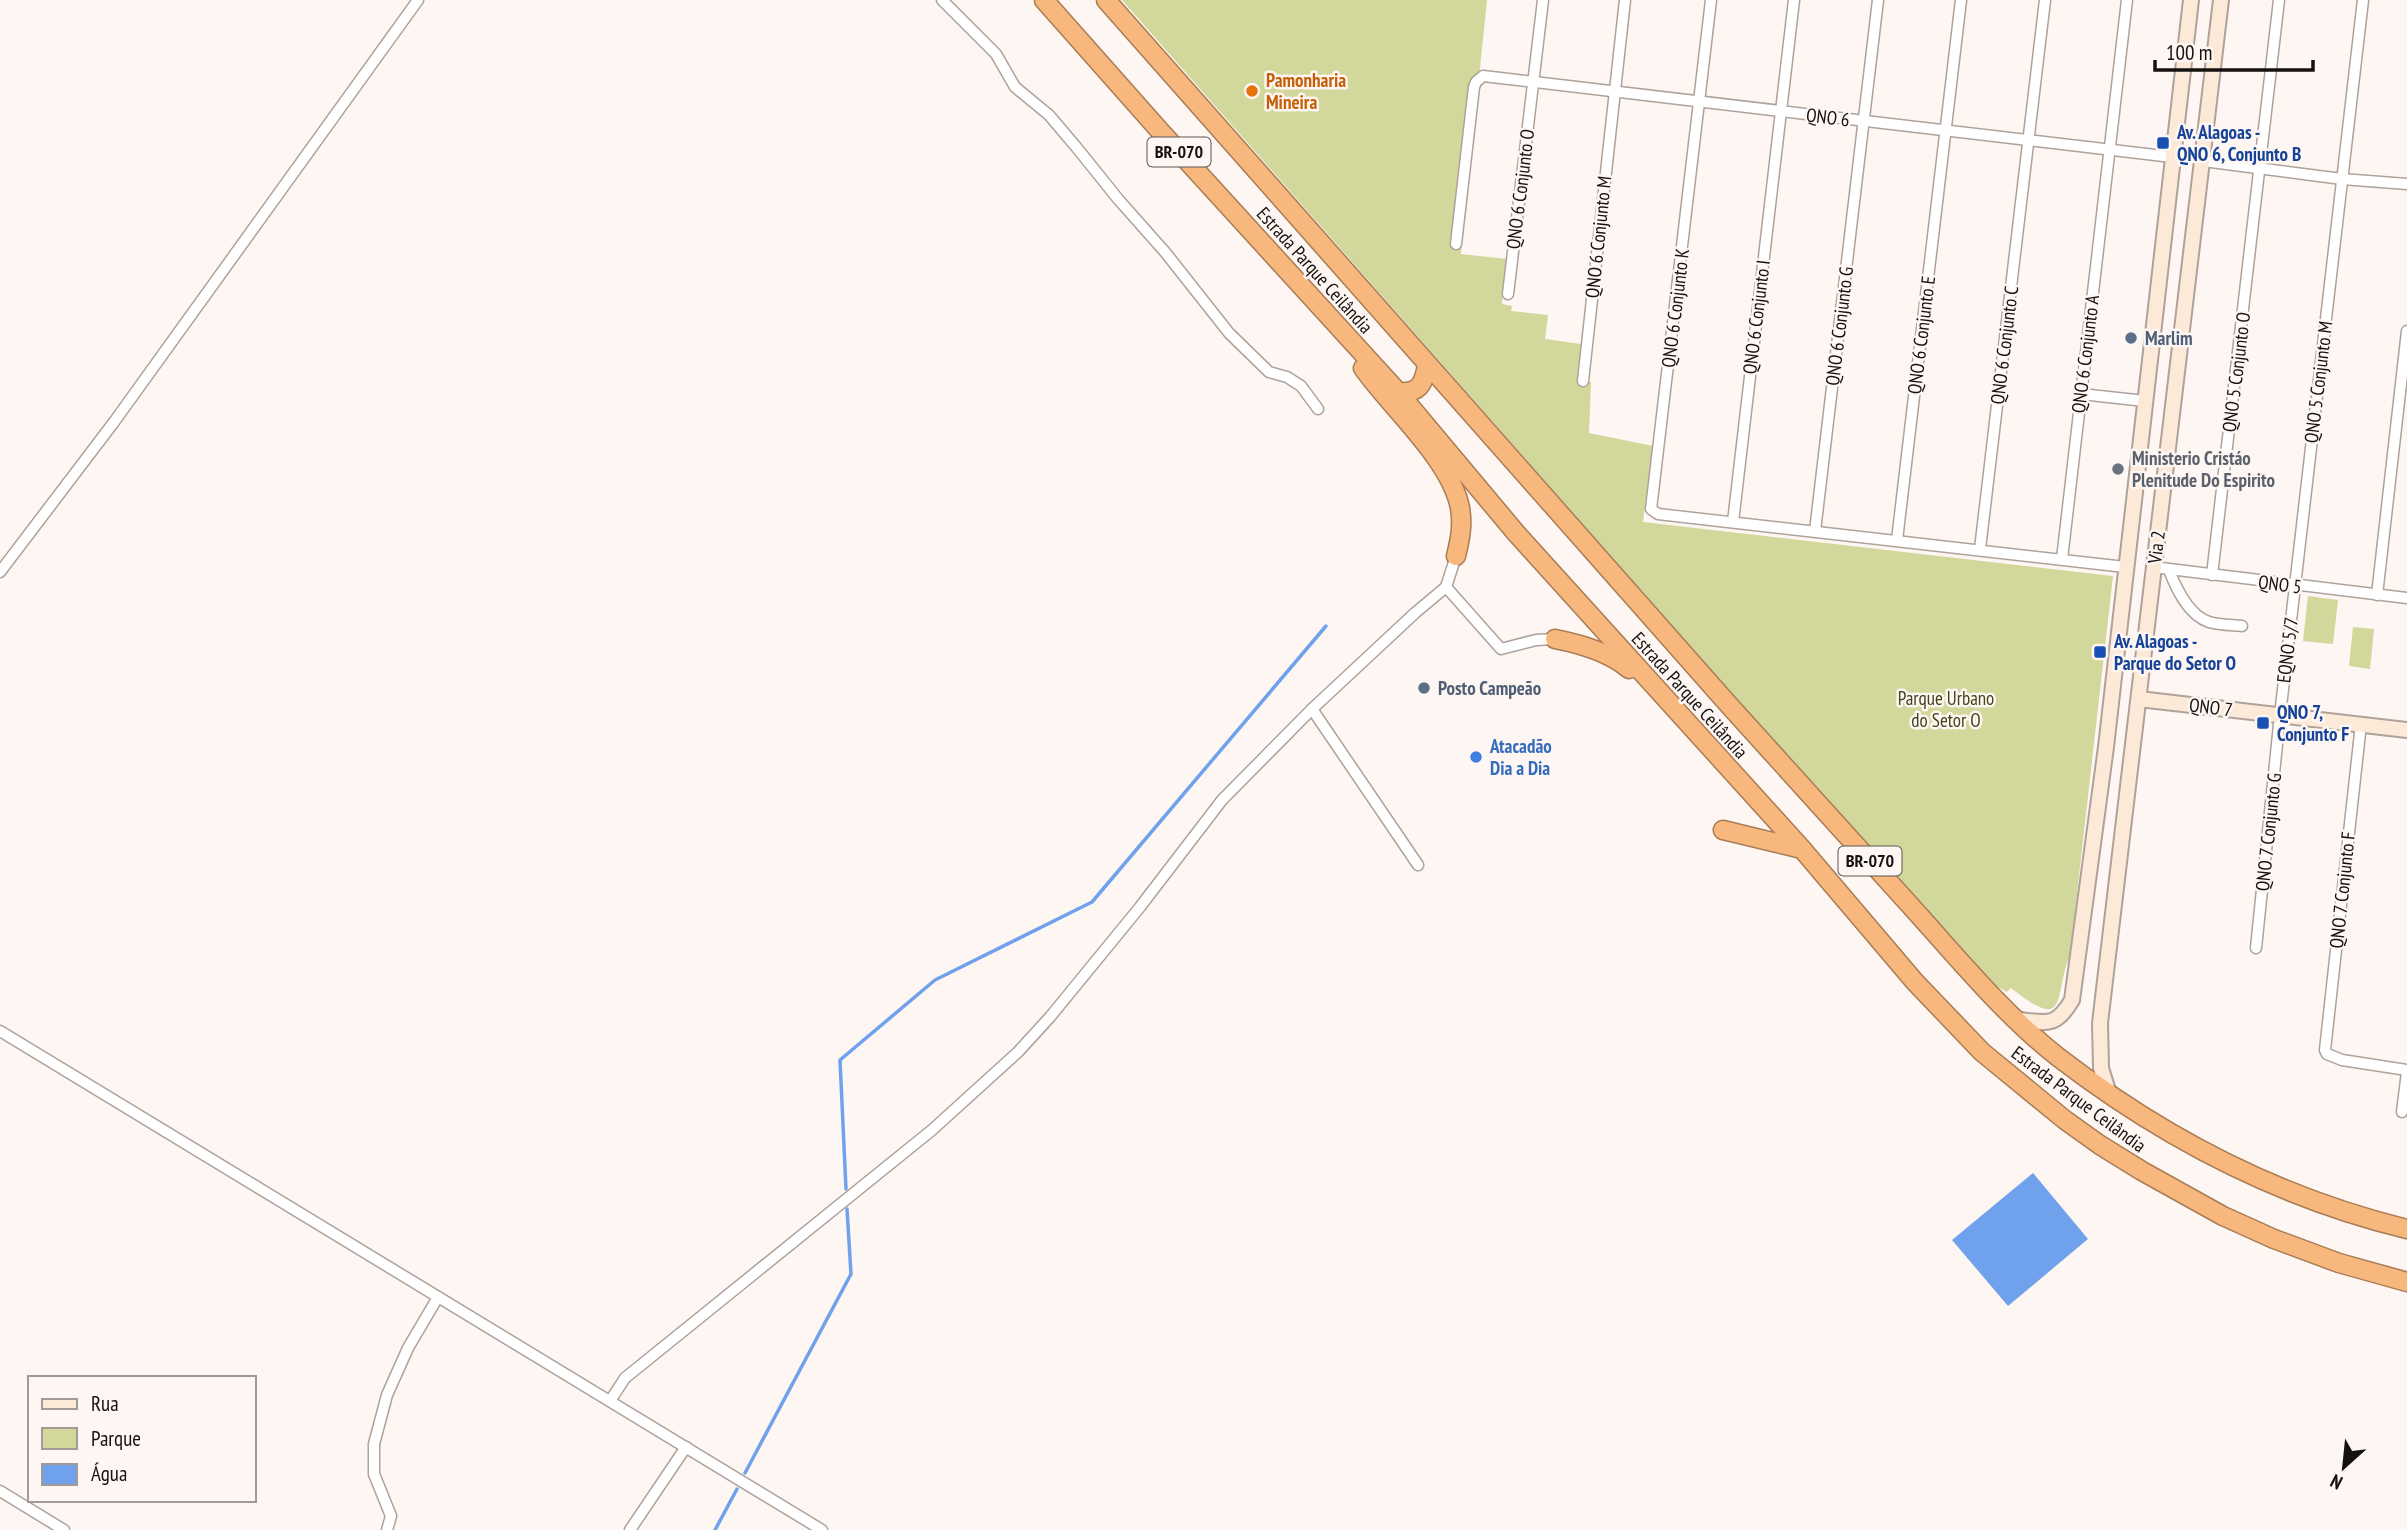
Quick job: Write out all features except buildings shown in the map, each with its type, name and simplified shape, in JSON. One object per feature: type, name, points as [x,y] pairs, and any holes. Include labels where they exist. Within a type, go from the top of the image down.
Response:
[{"type":"highway","name":"Estrada Parque Ceilândia","points":[[1044,0],[1398,392],[1516,533],[1802,849],[1955,1026],[1982,1052],[2065,1120],[2142,1171],[2223,1216],[2274,1239],[2339,1263],[2407,1282]]},
{"type":"highway","name":"Estrada Parque Ceilândia","points":[[1106,0],[1119,7],[1427,365],[1797,781],[1974,976],[2053,1053],[2156,1125],[2248,1174],[2364,1219],[2407,1229]]},
{"type":"highway","points":[[1348,337],[1357,360],[1378,390],[1437,459],[1452,483],[1460,508],[1462,530],[1456,556]]},
{"type":"highway","points":[[1398,392],[1414,392],[1419,388],[1427,365]]},
{"type":"highway","points":[[1555,639],[1578,644],[1619,661],[1672,708]]},
{"type":"highway","points":[[1723,830],[1802,849]]},
{"type":"main road","name":"Via 2","points":[[2019,1020],[2044,1023],[2058,1019],[2072,1000],[2106,747],[2191,0]]},
{"type":"main road","name":"Via 2","points":[[2109,1094],[2101,1068],[2100,1023],[2221,0]]},
{"type":"main road","points":[[2152,357],[2166,364],[2179,361]]},
{"type":"main road","points":[[2149,383],[2157,378],[2177,388]]},
{"type":"main road","name":"QNO 7","points":[[2140,699],[2407,730]]},
{"type":"main road","points":[[2106,747],[2116,756],[2124,756],[2132,749]]},
{"type":"street","points":[[0,572],[122,411],[418,0]]},
{"type":"street","points":[[942,0],[996,54],[1014,87],[1049,115],[1165,252],[1229,333],[1269,372],[1287,377],[1301,386],[1318,410]]},
{"type":"street","name":"QNO 6 Conjunto O","points":[[1508,294],[1543,0]]},
{"type":"street","name":"QNO 6 Conjunto M","points":[[1583,381],[1625,0]]},
{"type":"street","name":"QNO 6 Conjunto K","points":[[1711,0],[1651,505],[1654,512],[1733,522]]},
{"type":"street","name":"QNO 6 Conjunto I","points":[[1733,522],[1794,0]]},
{"type":"street","name":"QNO 6 Conjunto G","points":[[1815,531],[1878,0]]},
{"type":"street","name":"QNO 6 Conjunto E","points":[[1897,540],[1961,0]]},
{"type":"street","name":"QNO 6 Conjunto C","points":[[1980,549],[2045,0]]},
{"type":"street","name":"QNO 6 Conjunto A","points":[[2062,559],[2127,0]]},
{"type":"street","name":"QNO 5 Conjunto O","points":[[2212,575],[2279,0]]},
{"type":"street","name":"QNO 5 Conjunto M","points":[[2295,586],[2363,0]]},
{"type":"street","name":"QNO 6","points":[[1456,244],[1474,88],[1483,76],[2172,157]]},
{"type":"street","points":[[2203,161],[2342,179],[2407,184]]},
{"type":"street","points":[[2377,595],[2407,331]]},
{"type":"street","points":[[2081,394],[2145,401]]},
{"type":"street","points":[[1733,522],[2125,567]]},
{"type":"street","points":[[610,1401],[625,1378],[932,1130],[1018,1052],[1140,907],[1222,800],[1312,709],[1446,587],[1456,556]]},
{"type":"street","name":"QNO 5","points":[[2153,567],[2407,598]]},
{"type":"street","points":[[2169,570],[2174,584],[2193,612],[2208,622],[2242,626]]},
{"type":"street","name":"EQNO 5/7","points":[[2280,715],[2295,586]]},
{"type":"street","points":[[1446,587],[1501,649],[1536,640],[1555,639]]},
{"type":"street","points":[[1312,709],[1418,865]]},
{"type":"street","name":"QNO 7 Conjunto G","points":[[2256,948],[2280,715]]},
{"type":"street","name":"QNO 7 Conjunto F","points":[[2361,724],[2325,1050],[2327,1054],[2342,1060],[2407,1071]]},
{"type":"street","points":[[0,1031],[822,1530]]},
{"type":"street","points":[[2402,1112],[2407,1071]]},
{"type":"street","points":[[387,1530],[391,1516],[374,1474],[374,1444],[387,1395],[408,1348],[438,1297]]},
{"type":"street","points":[[630,1530],[686,1447]]},
{"type":"street","points":[[0,1491],[64,1530]]},
{"type":"green space","name":"Parque Urbano do Setor O","points":[[1122,0],[1487,0],[1461,254],[1507,259],[1502,304],[1512,306],[1511,311],[1548,315],[1545,339],[1581,344],[1578,381],[1591,382],[1589,433],[1653,446],[1643,522],[2113,576],[2070,955],[2056,1004],[2051,1009],[2030,1002],[2011,988],[2007,992],[1991,983],[1891,875]]},
{"type":"green space","points":[[2308,596],[2338,600],[2333,644],[2303,641]]},
{"type":"green space","points":[[2353,627],[2374,629],[2370,669],[2349,666]]},
{"type":"water","points":[[2033,1173],[2088,1239],[2008,1306],[1952,1240]]},
{"type":"waterway","points":[[846,1189],[840,1060],[935,980],[1092,902],[1326,626]]},
{"type":"waterway","points":[[745,1473],[851,1274],[847,1209]]},
{"type":"waterway","points":[[715,1530],[737,1489]]},
{"type":"place","name":"Pamonharia Mineira","points":[[1252,91]]},
{"type":"place","name":"Av. Alagoas - QNO 6, Conjunto B","points":[[2163,143]]},
{"type":"place","name":"Marlim","points":[[2131,338]]},
{"type":"place","name":"Ministerio Cristáo Plenitude Do Espirito","points":[[2118,469]]},
{"type":"place","name":"Av. Alagoas - Parque do Setor O","points":[[2100,652]]},
{"type":"place","name":"Posto Campeão","points":[[1424,688]]},
{"type":"place","name":"QNO 7, Conjunto F","points":[[2263,723]]},
{"type":"place","name":"Atacadão Dia a Dia","points":[[1476,757]]}]
